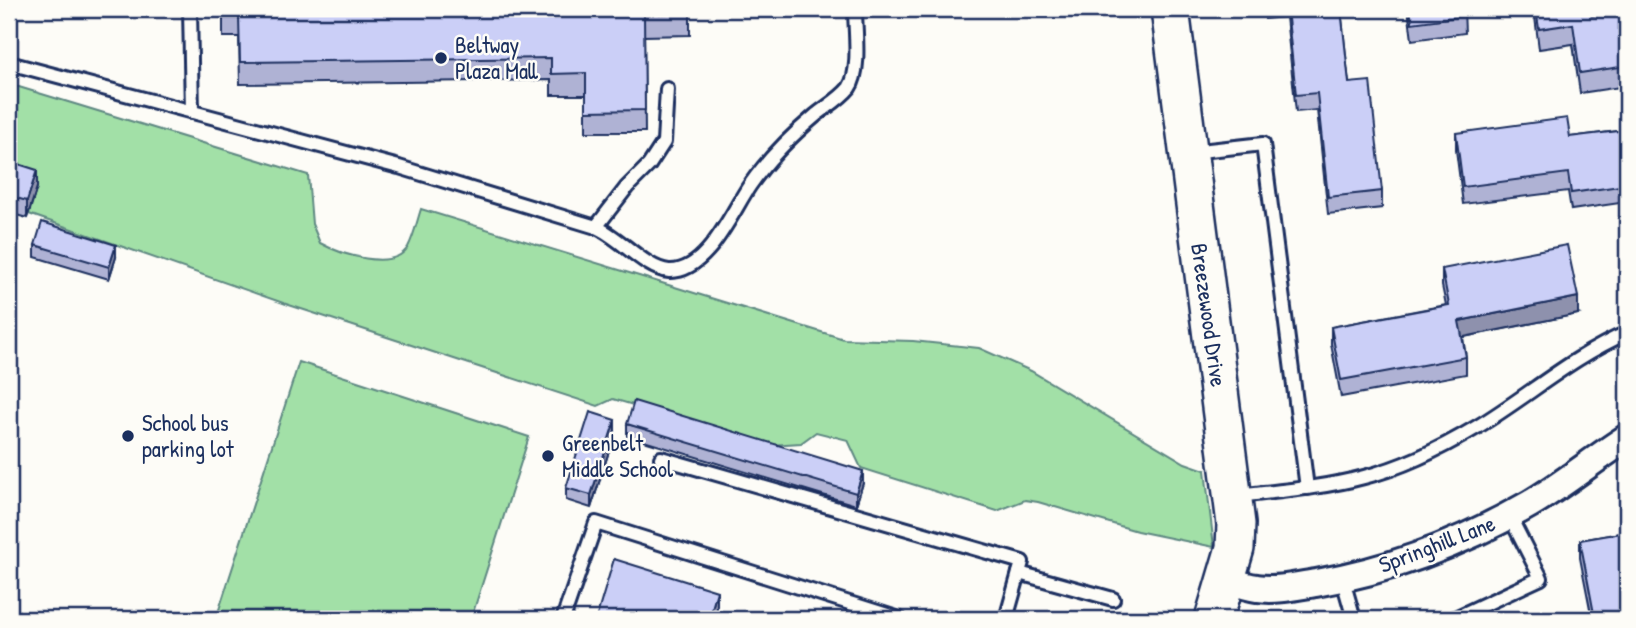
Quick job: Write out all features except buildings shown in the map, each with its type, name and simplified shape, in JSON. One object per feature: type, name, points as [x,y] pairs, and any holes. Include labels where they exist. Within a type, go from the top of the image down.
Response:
[{"type":"street","name":"Breezewood Drive","points":[[1170,9],[1236,524],[1236,548],[1214,619]]},
{"type":"street","name":"Springhill Lane","points":[[1227,579],[1244,586],[1267,589],[1342,577],[1435,550],[1509,515],[1554,489],[1627,438]]},
{"type":"lane","points":[[190,9],[192,112]]},
{"type":"lane","points":[[9,62],[399,167],[596,227],[611,233],[656,268],[670,271],[691,264],[712,247],[750,185],[777,150],[849,87],[856,72],[855,9]]},
{"type":"lane","points":[[596,227],[664,142],[667,89]]},
{"type":"lane","points":[[1188,153],[1263,144],[1307,488]]},
{"type":"lane","points":[[1233,496],[1307,488],[1364,477],[1423,456],[1477,427],[1582,358],[1627,333]]},
{"type":"lane","points":[[661,458],[1022,562],[1006,619]]},
{"type":"lane","points":[[1453,619],[1541,578],[1509,515]]},
{"type":"lane","points":[[563,619],[596,523],[900,619]]},
{"type":"lane","points":[[1019,573],[1113,599]]},
{"type":"lane","points":[[1342,577],[1354,619]]},
{"type":"green space","points":[[9,84],[308,175],[312,224],[320,243],[353,256],[379,260],[401,254],[410,243],[421,209],[844,339],[913,341],[979,348],[1031,371],[1185,463],[1205,470],[1214,547],[1137,531],[1038,502],[1025,500],[997,511],[861,468],[848,440],[816,432],[801,443],[770,445],[613,399],[598,406],[289,305],[29,214],[37,187],[9,179]]},
{"type":"green space","points":[[299,362],[529,437],[471,619],[216,619]]},
{"type":"place","name":"Beltway Plaza Mall","points":[[441,58]]},
{"type":"place","name":"School bus parking lot","points":[[128,436]]},
{"type":"place","name":"Greenbelt Middle School","points":[[548,456]]}]
